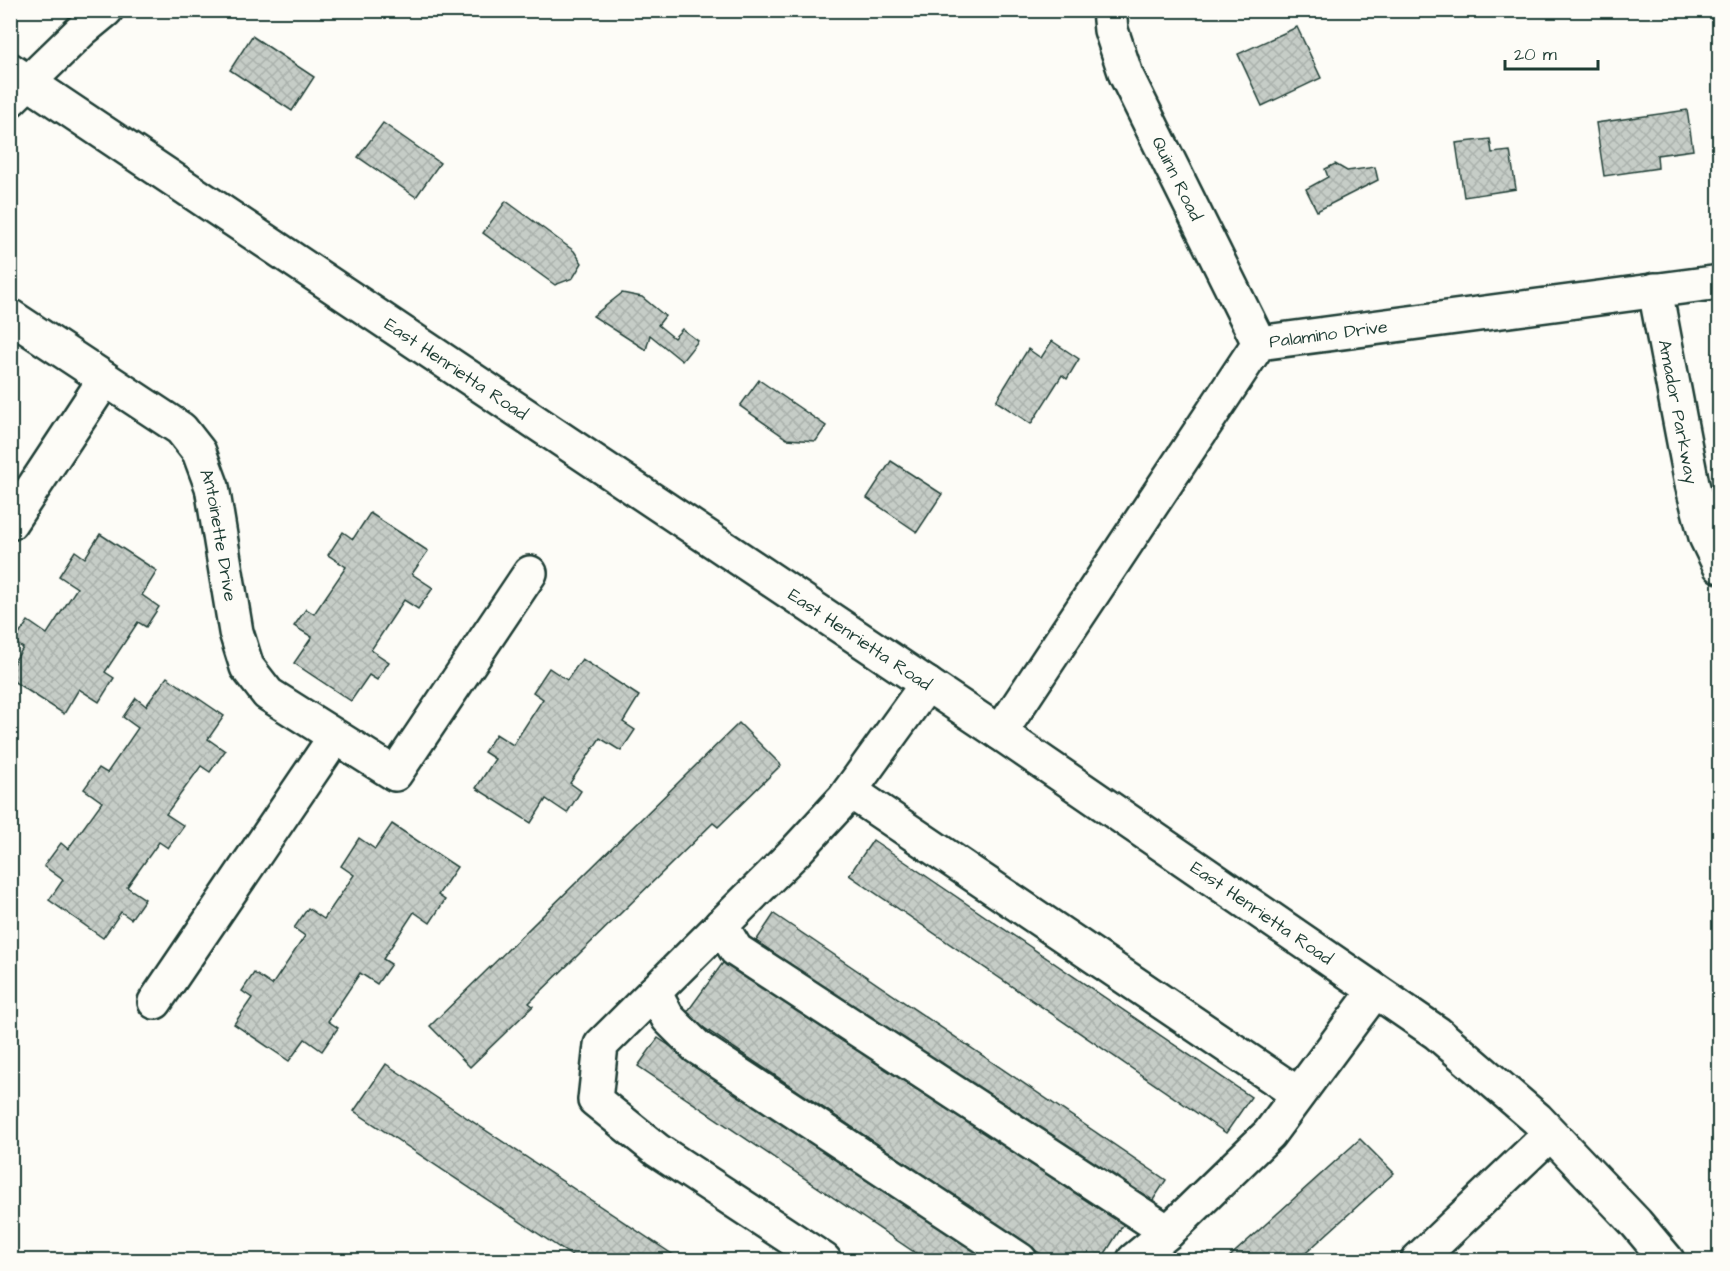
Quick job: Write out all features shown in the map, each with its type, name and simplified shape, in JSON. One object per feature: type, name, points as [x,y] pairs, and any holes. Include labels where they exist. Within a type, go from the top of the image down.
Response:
[{"type":"street","points":[[16,84],[106,10]]},
{"type":"street","name":"Quinn Road","points":[[1109,10],[1111,30],[1126,75],[1259,343]]},
{"type":"street","name":"East Henrietta Road","points":[[16,84],[213,204],[1000,733],[1437,1033],[1537,1119],[1636,1223],[1667,1260]]},
{"type":"street","name":"Palamino Drive","points":[[1000,733],[1259,343],[1719,282]]},
{"type":"street","name":"Amador Parkway","points":[[1655,290],[1692,484],[1706,537],[1719,566]]},
{"type":"street","name":"Antoinette Drive","points":[[10,316],[181,429],[199,452],[212,487],[236,632],[247,667],[268,694],[395,774],[530,573]]},
{"type":"street","points":[[10,523],[105,379]]},
{"type":"street","points":[[824,1260],[657,1150],[595,1100],[601,1045],[796,851],[850,791],[927,684]]},
{"type":"street","points":[[155,1002],[335,737]]},
{"type":"street","points":[[850,791],[1298,1094]]},
{"type":"street","points":[[721,925],[736,950],[1167,1232]]},
{"type":"street","points":[[1134,1260],[1167,1232],[1269,1134],[1375,991]]},
{"type":"street","points":[[654,992],[668,1018],[697,1047],[1020,1260]]},
{"type":"street","points":[[1418,1260],[1550,1134]]},
{"type":"building","points":[[1297,27],[1321,78],[1262,106],[1238,54]]},
{"type":"building","points":[[252,36],[314,77],[292,111],[230,70]]},
{"type":"building","points":[[1687,110],[1693,150],[1657,155],[1658,168],[1604,176],[1596,123]]},
{"type":"building","points":[[383,123],[440,163],[416,197],[358,157]]},
{"type":"building","points":[[1490,139],[1492,153],[1510,151],[1516,189],[1464,197],[1456,143]]},
{"type":"building","points":[[1335,164],[1347,171],[1375,167],[1378,180],[1317,211],[1306,189],[1328,177],[1325,169]]},
{"type":"building","points":[[506,201],[574,251],[582,263],[573,278],[555,285],[483,233]]},
{"type":"building","points":[[622,293],[642,297],[665,316],[658,325],[674,338],[682,329],[698,341],[682,361],[650,335],[646,350],[593,316]]},
{"type":"building","points":[[1052,341],[1079,359],[1067,379],[1062,375],[1031,424],[996,401],[1028,349],[1041,358]]},
{"type":"building","points":[[759,380],[826,426],[816,441],[787,439],[740,406]]},
{"type":"building","points":[[891,461],[942,494],[917,532],[867,498]]},
{"type":"building","points":[[370,513],[428,551],[412,574],[433,588],[418,609],[404,600],[371,650],[389,662],[377,680],[369,675],[351,701],[294,663],[312,637],[294,626],[306,609],[314,614],[346,567],[328,555],[343,532],[353,539]]},
{"type":"building","points":[[100,534],[157,571],[142,595],[159,607],[146,627],[138,622],[105,672],[114,678],[99,702],[79,689],[64,714],[10,679],[10,668],[23,648],[14,642],[28,621],[47,634],[77,588],[59,576],[75,551],[85,558]]},
{"type":"building","points":[[582,659],[639,696],[623,722],[635,730],[621,751],[600,738],[570,783],[581,791],[567,813],[546,799],[531,823],[476,788],[495,759],[484,752],[496,734],[513,745],[543,699],[533,692],[549,668],[567,680]]},
{"type":"building","points":[[167,677],[224,716],[208,739],[225,751],[210,772],[201,766],[166,814],[184,826],[168,848],[159,842],[127,887],[145,899],[131,919],[121,912],[103,938],[49,900],[63,880],[44,866],[61,843],[68,849],[102,802],[84,789],[99,768],[107,773],[138,728],[123,717],[136,698],[146,706]]},
{"type":"building","points":[[739,723],[781,765],[718,827],[713,823],[529,1003],[533,1006],[470,1067],[430,1026]]},
{"type":"building","points":[[392,824],[457,867],[438,895],[445,900],[430,923],[414,912],[383,959],[391,964],[377,984],[360,973],[328,1021],[338,1028],[322,1051],[305,1039],[289,1061],[234,1024],[252,998],[242,991],[254,973],[272,985],[305,936],[294,928],[308,908],[324,919],[354,875],[341,866],[359,838],[375,849]]},
{"type":"building","points":[[873,840],[1251,1097],[1226,1133],[849,875]]},
{"type":"building","points":[[774,914],[1166,1180],[1148,1208],[756,941]]},
{"type":"building","points":[[725,960],[1125,1222],[1101,1260],[1050,1260],[685,1015]]},
{"type":"building","points":[[658,1038],[991,1260],[926,1260],[638,1066]]},
{"type":"building","points":[[386,1064],[681,1260],[578,1260],[354,1111]]},
{"type":"building","points":[[1360,1139],[1394,1173],[1298,1260],[1226,1260]]}]
